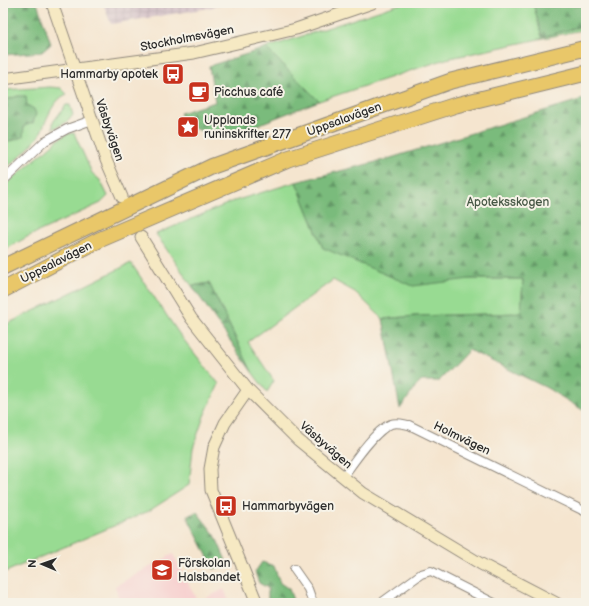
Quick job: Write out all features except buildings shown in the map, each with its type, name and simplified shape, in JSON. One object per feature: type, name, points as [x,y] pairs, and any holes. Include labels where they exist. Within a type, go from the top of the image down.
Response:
[{"type":"highway","name":"Uppsalavägen","points":[[3,267],[213,166],[451,81],[586,48]]},
{"type":"highway","name":"Uppsalavägen","points":[[3,290],[99,240],[288,159],[456,105],[586,73]]},
{"type":"street","name":"Väsbyvägen","points":[[52,3],[106,160],[122,197]]},
{"type":"street","name":"Stockholmsvägen","points":[[3,79],[194,53],[296,29],[372,3]]},
{"type":"street","points":[[3,181],[45,141],[67,129],[92,120]]},
{"type":"street","name":"Väsbyvägen","points":[[141,237],[191,318],[248,390],[298,440],[363,493],[468,556],[556,603]]},
{"type":"street","points":[[248,390],[225,423],[214,447],[210,469],[211,490],[257,603]]},
{"type":"street","name":"Holmvägen","points":[[343,477],[381,430],[391,424],[400,423],[409,425],[586,512]]},
{"type":"street","points":[[294,569],[308,589],[313,603]]},
{"type":"street","points":[[381,603],[422,574],[431,571],[494,603]]},
{"type":"shaded area","points":[[103,3],[226,3],[209,8],[111,24]]},
{"type":"shaded area","name":"Förskolan Halsbandet","points":[[173,554],[198,602],[224,589],[230,603],[120,603],[115,586]]},
{"type":"green space","points":[[4,3],[37,3],[51,44],[42,52],[3,55]]},
{"type":"green space","points":[[403,3],[533,3],[542,37],[586,25],[586,29],[446,59],[319,101],[266,48]]},
{"type":"green space","points":[[533,3],[586,3],[586,25],[542,37]]},
{"type":"green space","points":[[266,48],[319,101],[221,139],[185,124],[180,113],[215,102],[209,66]]},
{"type":"green space","points":[[50,87],[61,88],[67,94],[57,101],[40,134],[33,143],[3,171],[3,147],[9,141],[15,140],[27,105],[18,96],[3,101],[3,90]]},
{"type":"green space","points":[[18,96],[26,96],[27,105],[34,109],[36,114],[33,123],[24,126],[23,137],[9,141],[3,147],[3,101]]},
{"type":"green space","name":"Apoteksskogen","points":[[586,98],[586,412],[547,388],[469,350],[439,381],[420,381],[400,409],[383,319],[415,316],[521,313],[523,279],[470,279],[413,286],[323,248],[296,182],[384,160]]},
{"type":"green space","points":[[66,105],[70,105],[73,115],[68,121],[53,129],[53,122]]},
{"type":"green space","points":[[74,133],[92,173],[100,180],[108,196],[101,203],[27,237],[3,251],[3,187],[59,139],[67,134]]},
{"type":"green space","points":[[296,182],[323,248],[470,279],[523,279],[521,313],[415,316],[383,319],[355,292],[333,280],[248,342],[274,381],[267,392],[252,372],[209,283],[192,286],[156,234],[234,201]]},
{"type":"green space","points":[[131,263],[180,335],[219,384],[204,416],[193,448],[189,485],[149,511],[3,573],[3,326]]},
{"type":"green space","points":[[209,283],[252,372],[192,286]]},
{"type":"green space","points":[[197,512],[215,535],[227,563],[214,569],[187,516]]},
{"type":"green space","points":[[262,562],[274,566],[280,583],[289,589],[294,603],[268,603],[268,588],[259,583],[255,572]]},
{"type":"place","name":"Hammarby apotek","points":[[173,74]]},
{"type":"place","name":"Picchus café","points":[[199,92]]},
{"type":"place","name":"Upplands runinskrifter 277","points":[[188,127]]},
{"type":"place","name":"Hammarbyvägen","points":[[226,506]]},
{"type":"place","name":"Förskolan Halsbandet","points":[[162,570]]}]
